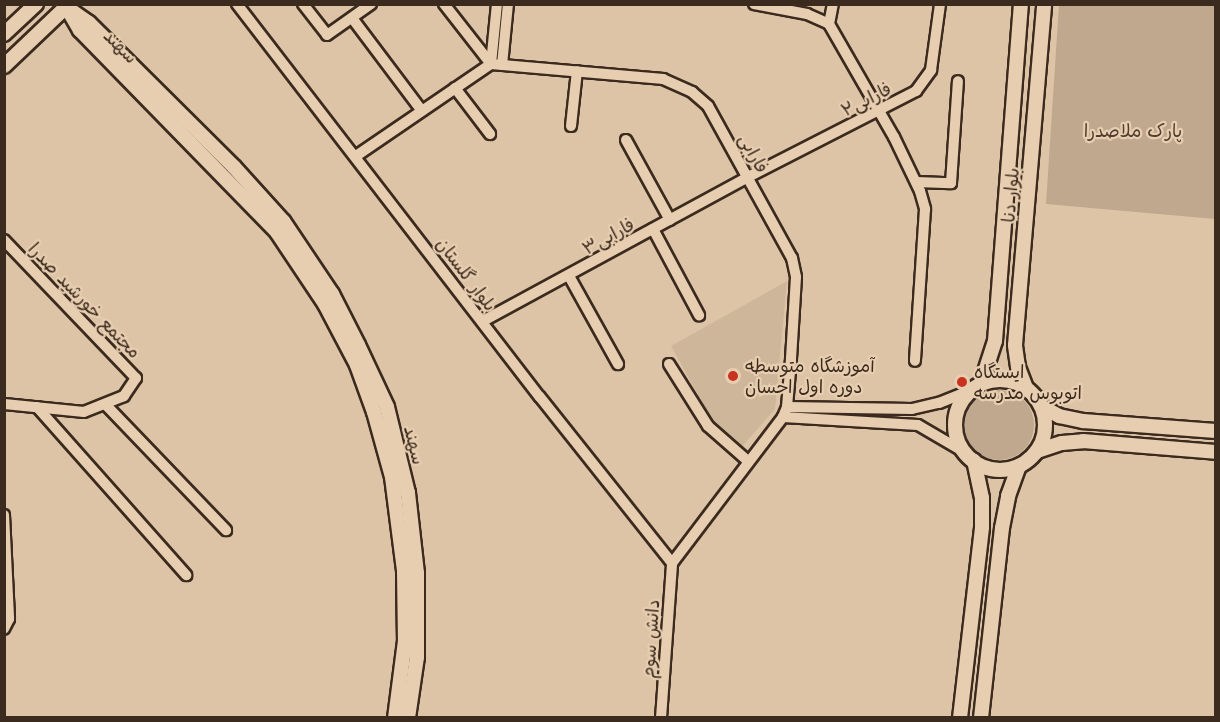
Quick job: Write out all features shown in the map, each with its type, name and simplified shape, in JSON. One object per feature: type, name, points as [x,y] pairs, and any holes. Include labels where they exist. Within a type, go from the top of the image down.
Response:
[{"type":"street","points":[[4,34],[36,4]]},
{"type":"street","name":"بلوار گلستان","points":[[237,4],[672,562]]},
{"type":"street","points":[[303,4],[327,35],[371,4]]},
{"type":"street","points":[[444,4],[497,64]]},
{"type":"street","points":[[497,4],[497,64]]},
{"type":"street","points":[[356,156],[455,88],[497,64],[508,4]]},
{"type":"street","points":[[754,4],[807,14],[829,24],[879,111],[916,182],[925,209],[915,361]]},
{"type":"street","points":[[829,24],[833,4]]},
{"type":"street","name":"فارابی۲","points":[[748,177],[916,91],[931,70],[940,4]]},
{"type":"street","name":"بلوار دنا","points":[[976,387],[995,341],[1021,4]]},
{"type":"street","name":"بلوار دنا","points":[[1026,388],[1018,367],[1015,345],[1044,4]]},
{"type":"street","points":[[4,66],[66,5]]},
{"type":"street","name":"سهند","points":[[66,5],[80,30],[277,232],[325,304],[357,365],[374,412],[392,477],[404,571],[405,640],[395,717]]},
{"type":"street","name":"سهند","points":[[66,5],[89,23],[234,167],[283,221],[332,294],[358,345],[387,408],[408,493],[417,573],[417,657],[408,717]]},
{"type":"street","points":[[352,18],[422,111]]},
{"type":"street","name":"فارابی","points":[[497,64],[663,79],[692,92],[708,106],[792,258],[796,277],[785,412]]},
{"type":"street","points":[[572,126],[577,71]]},
{"type":"street","points":[[916,182],[951,183],[958,81]]},
{"type":"street","points":[[455,88],[489,134]]},
{"type":"street","points":[[626,140],[670,219]]},
{"type":"street","name":"فارابی۳","points":[[483,321],[748,177]]},
{"type":"street","points":[[653,229],[699,315]]},
{"type":"street","name":"مجتمع خورشید صدرا","points":[[4,240],[136,378],[124,396],[84,412],[4,404]]},
{"type":"street","points":[[569,276],[618,364]]},
{"type":"street","points":[[669,364],[708,426],[748,461]]},
{"type":"street","points":[[785,412],[912,409],[939,403],[976,387],[1004,380],[1026,388],[1041,406],[1059,416],[1083,421],[1215,431]]},
{"type":"street","points":[[960,717],[982,527],[982,498],[970,457],[957,434],[957,413],[962,400],[976,387]]},
{"type":"street","points":[[105,404],[226,530]]},
{"type":"street","points":[[1037,451],[1045,429],[1041,406]]},
{"type":"street","points":[[37,407],[186,575]]},
{"type":"street","points":[[785,412],[918,424],[970,457],[996,470],[1019,466],[1037,451],[1062,443],[1083,441],[1215,452]]},
{"type":"street","points":[[672,562],[785,412]]},
{"type":"street","points":[[981,717],[1002,528],[1008,496],[1019,466]]},
{"type":"street","points":[[4,515],[7,624]]},
{"type":"street","name":"دانش سوم","points":[[662,717],[672,562]]},
{"type":"shaded area","name":"آموزشگاه متوسطه دوره اول احسان","points":[[787,281],[775,409],[740,449],[719,433],[671,346]]},
{"type":"green space","name":"پارک ملاصدرا","points":[[1059,5],[1215,5],[1215,219],[1046,204]]},
{"type":"green space","points":[[1006,390],[1019,396],[1028,405],[1032,411],[1034,425],[1032,439],[1024,450],[1013,458],[992,460],[974,450],[966,439],[964,418],[974,400],[985,392]]},
{"type":"place","name":"آموزشگاه متوسطه دوره اول احسان","points":[[733,376]]},
{"type":"place","name":"ایستگاه اتوبوس مدرسه","points":[[962,382]]}]
